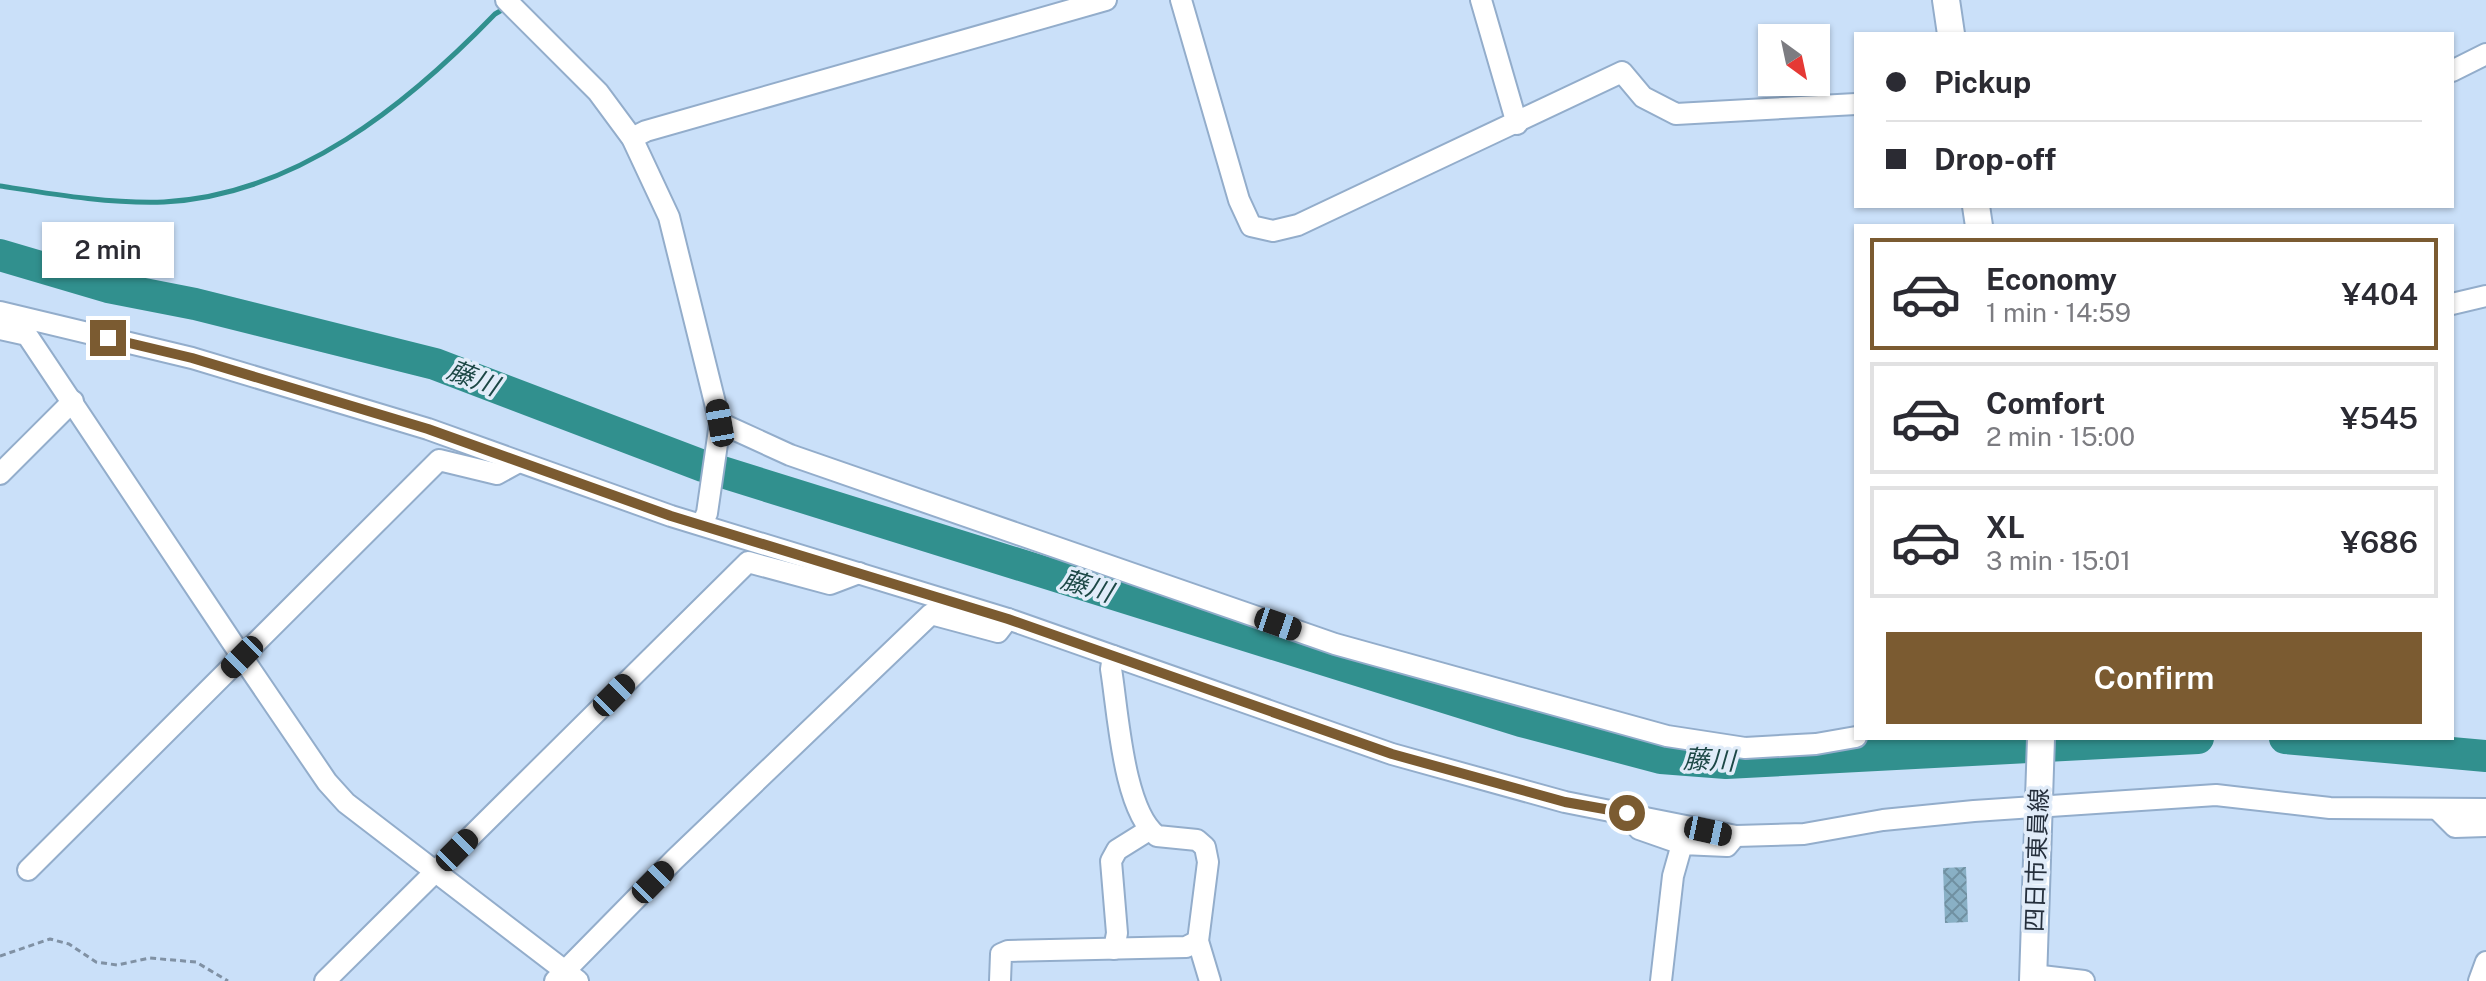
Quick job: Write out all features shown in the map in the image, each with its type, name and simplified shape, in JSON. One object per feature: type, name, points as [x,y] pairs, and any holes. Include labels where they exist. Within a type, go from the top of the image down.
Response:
[{"type":"main road","points":[[1946,0],[1951,32]]},
{"type":"main road","name":"四日市東員線","points":[[2033,978],[2041,740]]},
{"type":"street","points":[[632,138],[646,131],[1106,0]]},
{"type":"street","points":[[1181,0],[1239,200],[1251,226],[1273,231],[1298,225],[1555,107],[1574,92],[1622,72],[1643,97],[1676,114],[1854,104]]},
{"type":"street","points":[[1481,0],[1517,124]]},
{"type":"street","points":[[510,4],[598,92],[632,138],[669,217],[718,430],[704,519]]},
{"type":"street","points":[[2454,70],[2486,54]]},
{"type":"street","points":[[2454,304],[2486,296]]},
{"type":"street","points":[[0,312],[192,358],[428,429],[517,463],[704,519],[859,573],[1008,619],[1392,754],[1565,802],[1736,836],[1804,834],[1883,820],[2126,799],[2216,795],[2330,808],[2486,809]]},
{"type":"street","points":[[0,329],[27,335],[327,782],[346,803],[566,978],[877,662],[931,614],[998,632],[1008,619]]},
{"type":"street","points":[[0,474],[73,401]]},
{"type":"street","points":[[718,430],[1335,644],[1667,736],[1745,748],[1816,744],[1854,737]]},
{"type":"street","points":[[28,870],[439,460],[497,474],[517,463]]},
{"type":"street","points":[[325,981],[748,562],[830,584],[859,573]]},
{"type":"street","points":[[1113,656],[1111,669],[1130,784],[1149,830],[1157,836],[1197,840],[1205,847],[1208,862],[1198,941],[1210,981]]},
{"type":"street","points":[[2439,811],[2455,827],[2486,826]]},
{"type":"street","points":[[1627,813],[1639,829],[1682,844],[1727,846],[1736,836]]},
{"type":"street","points":[[1114,949],[1117,933],[1111,861],[1117,850],[1149,830]]},
{"type":"street","points":[[1661,981],[1673,876],[1682,844]]},
{"type":"street","points":[[1000,981],[1001,954],[1008,951],[1186,947],[1198,941]]},
{"type":"street","points":[[2479,981],[2486,962]]},
{"type":"street","points":[[2033,978],[2084,981]]},
{"type":"path","points":[[0,956],[50,939],[69,944],[96,962],[117,965],[150,958],[196,962],[228,981]]},
{"type":"building","points":[[1966,867],[1968,922],[1945,923],[1943,868]]},
{"type":"waterway","points":[[0,186],[103,200],[164,202],[213,196],[259,182],[304,163],[346,140],[386,112],[425,81],[495,14],[507,7]]},
{"type":"waterway","name":"藤川","points":[[0,255],[108,287],[195,304],[435,364],[703,466],[1521,721],[1661,758],[1726,763],[2160,740]]},
{"type":"waterway","name":"藤川","points":[[2307,740],[2486,756]]},
{"type":"route","points":[[108,338],[192,358],[428,429],[671,516],[1008,619],[1392,754],[1565,802],[1627,813]]}]
